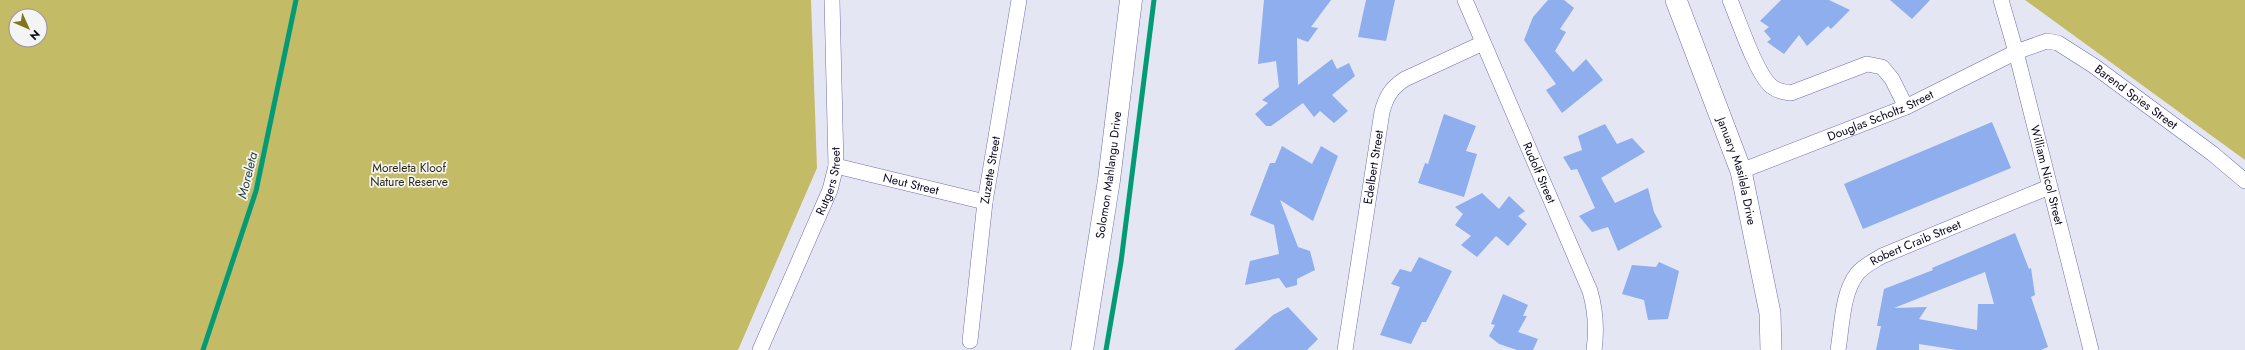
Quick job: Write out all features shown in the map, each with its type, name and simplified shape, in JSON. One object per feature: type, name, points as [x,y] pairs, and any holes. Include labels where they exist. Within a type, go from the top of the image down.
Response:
[{"type":"main road","name":"Solomon Mahlangu Drive","points":[[1082,350],[1109,180],[1131,0]]},
{"type":"main road","name":"January Masilela Drive","points":[[1676,0],[1741,171],[1770,313],[1772,350]]},
{"type":"street","name":"Rutgers Street","points":[[760,350],[830,190],[836,166],[832,0]]},
{"type":"street","name":"Zuzette Street","points":[[970,341],[986,202],[1019,0]]},
{"type":"street","name":"Rudolf Street","points":[[1465,0],[1590,291],[1597,326],[1594,350]]},
{"type":"street","points":[[1730,0],[1762,76],[1771,87],[1782,92],[1791,93],[1867,64],[1882,67],[1892,79],[1906,107]]},
{"type":"street","name":"William Nicol Street","points":[[2001,0],[2016,52],[2091,350]]},
{"type":"street","name":"Barend Spies Street","points":[[2016,52],[2046,41],[2058,43],[2070,49],[2213,154],[2245,181]]},
{"type":"street","name":"Edelbert Street","points":[[1345,350],[1386,98],[1397,84],[1405,79],[1483,43]]},
{"type":"street","name":"Douglas Scholtz Street","points":[[1741,171],[1906,107],[2016,52]]},
{"type":"street","name":"Neut Street","points":[[836,166],[986,202]]},
{"type":"street","name":"Robert Craib Street","points":[[1838,350],[1848,290],[1857,274],[1867,266],[1882,256],[2049,187]]},
{"type":"green space","name":"Moreleta Kloof Nature Reserve","points":[[0,0],[811,0],[817,168],[738,350],[0,350]]},
{"type":"green space","points":[[2025,0],[2245,0],[2245,160]]},
{"type":"building","points":[[1264,0],[1331,0],[1311,27],[1318,28],[1308,42],[1297,38],[1298,85],[1332,59],[1337,69],[1349,63],[1355,76],[1332,95],[1348,111],[1334,123],[1320,111],[1314,117],[1303,103],[1271,126],[1266,126],[1255,114],[1268,103],[1262,100],[1279,87],[1276,61],[1258,64]]},
{"type":"building","points":[[1366,0],[1395,0],[1386,41],[1358,37]]},
{"type":"building","points":[[1548,0],[1564,0],[1574,8],[1560,29],[1566,32],[1555,51],[1573,72],[1586,59],[1603,80],[1562,113],[1546,90],[1556,84],[1524,40],[1533,17]]},
{"type":"building","points":[[1781,0],[1829,0],[1850,10],[1831,29],[1828,26],[1807,46],[1799,35],[1784,54],[1767,42],[1771,39],[1764,31],[1769,27],[1760,21]]},
{"type":"building","points":[[1890,0],[1930,0],[1912,19]]},
{"type":"building","points":[[1444,114],[1476,126],[1466,151],[1477,154],[1464,197],[1418,183],[1425,163],[1428,164]]},
{"type":"building","points":[[1992,122],[2011,168],[1863,229],[1844,184]]},
{"type":"building","points":[[1605,124],[1617,144],[1632,138],[1645,152],[1601,178],[1615,203],[1648,188],[1654,212],[1662,227],[1618,251],[1608,227],[1592,232],[1579,216],[1595,208],[1577,169],[1571,170],[1563,157],[1582,150],[1578,136]]},
{"type":"building","points":[[1282,146],[1312,164],[1321,146],[1338,156],[1313,221],[1280,200],[1298,247],[1310,251],[1315,270],[1297,279],[1297,285],[1286,288],[1279,278],[1245,285],[1250,261],[1279,254],[1274,225],[1250,215],[1270,163],[1275,163]]},
{"type":"building","points":[[1482,193],[1499,209],[1509,196],[1525,211],[1518,216],[1527,224],[1508,246],[1496,236],[1477,257],[1461,245],[1471,236],[1455,225],[1463,214],[1455,207]]},
{"type":"building","points":[[2015,233],[2029,269],[2031,268],[2035,295],[2031,297],[2048,347],[2041,350],[1957,350],[1919,344],[1919,350],[1876,350],[1881,326],[1877,326],[1884,289],[1933,270],[1932,268]],"holes":[[[1985,272],[1994,304],[1978,304],[1977,330],[1919,319],[1927,307],[1894,308]]]},
{"type":"building","points":[[1419,257],[1452,271],[1426,322],[1422,322],[1411,344],[1380,335],[1400,287],[1391,284],[1400,269],[1411,272]]},
{"type":"building","points":[[1659,262],[1679,271],[1668,319],[1648,320],[1644,300],[1622,294],[1632,265],[1656,267]]},
{"type":"building","points":[[1503,294],[1528,305],[1523,316],[1527,316],[1518,332],[1538,339],[1533,350],[1517,350],[1499,344],[1489,336],[1495,325],[1491,324]]},
{"type":"building","points":[[1288,307],[1318,339],[1307,350],[1234,350],[1273,315]]},
{"type":"waterway","name":"Moreleta","points":[[203,350],[256,191],[296,0]]},
{"type":"waterway","points":[[1106,350],[1121,262],[1154,0]]}]
